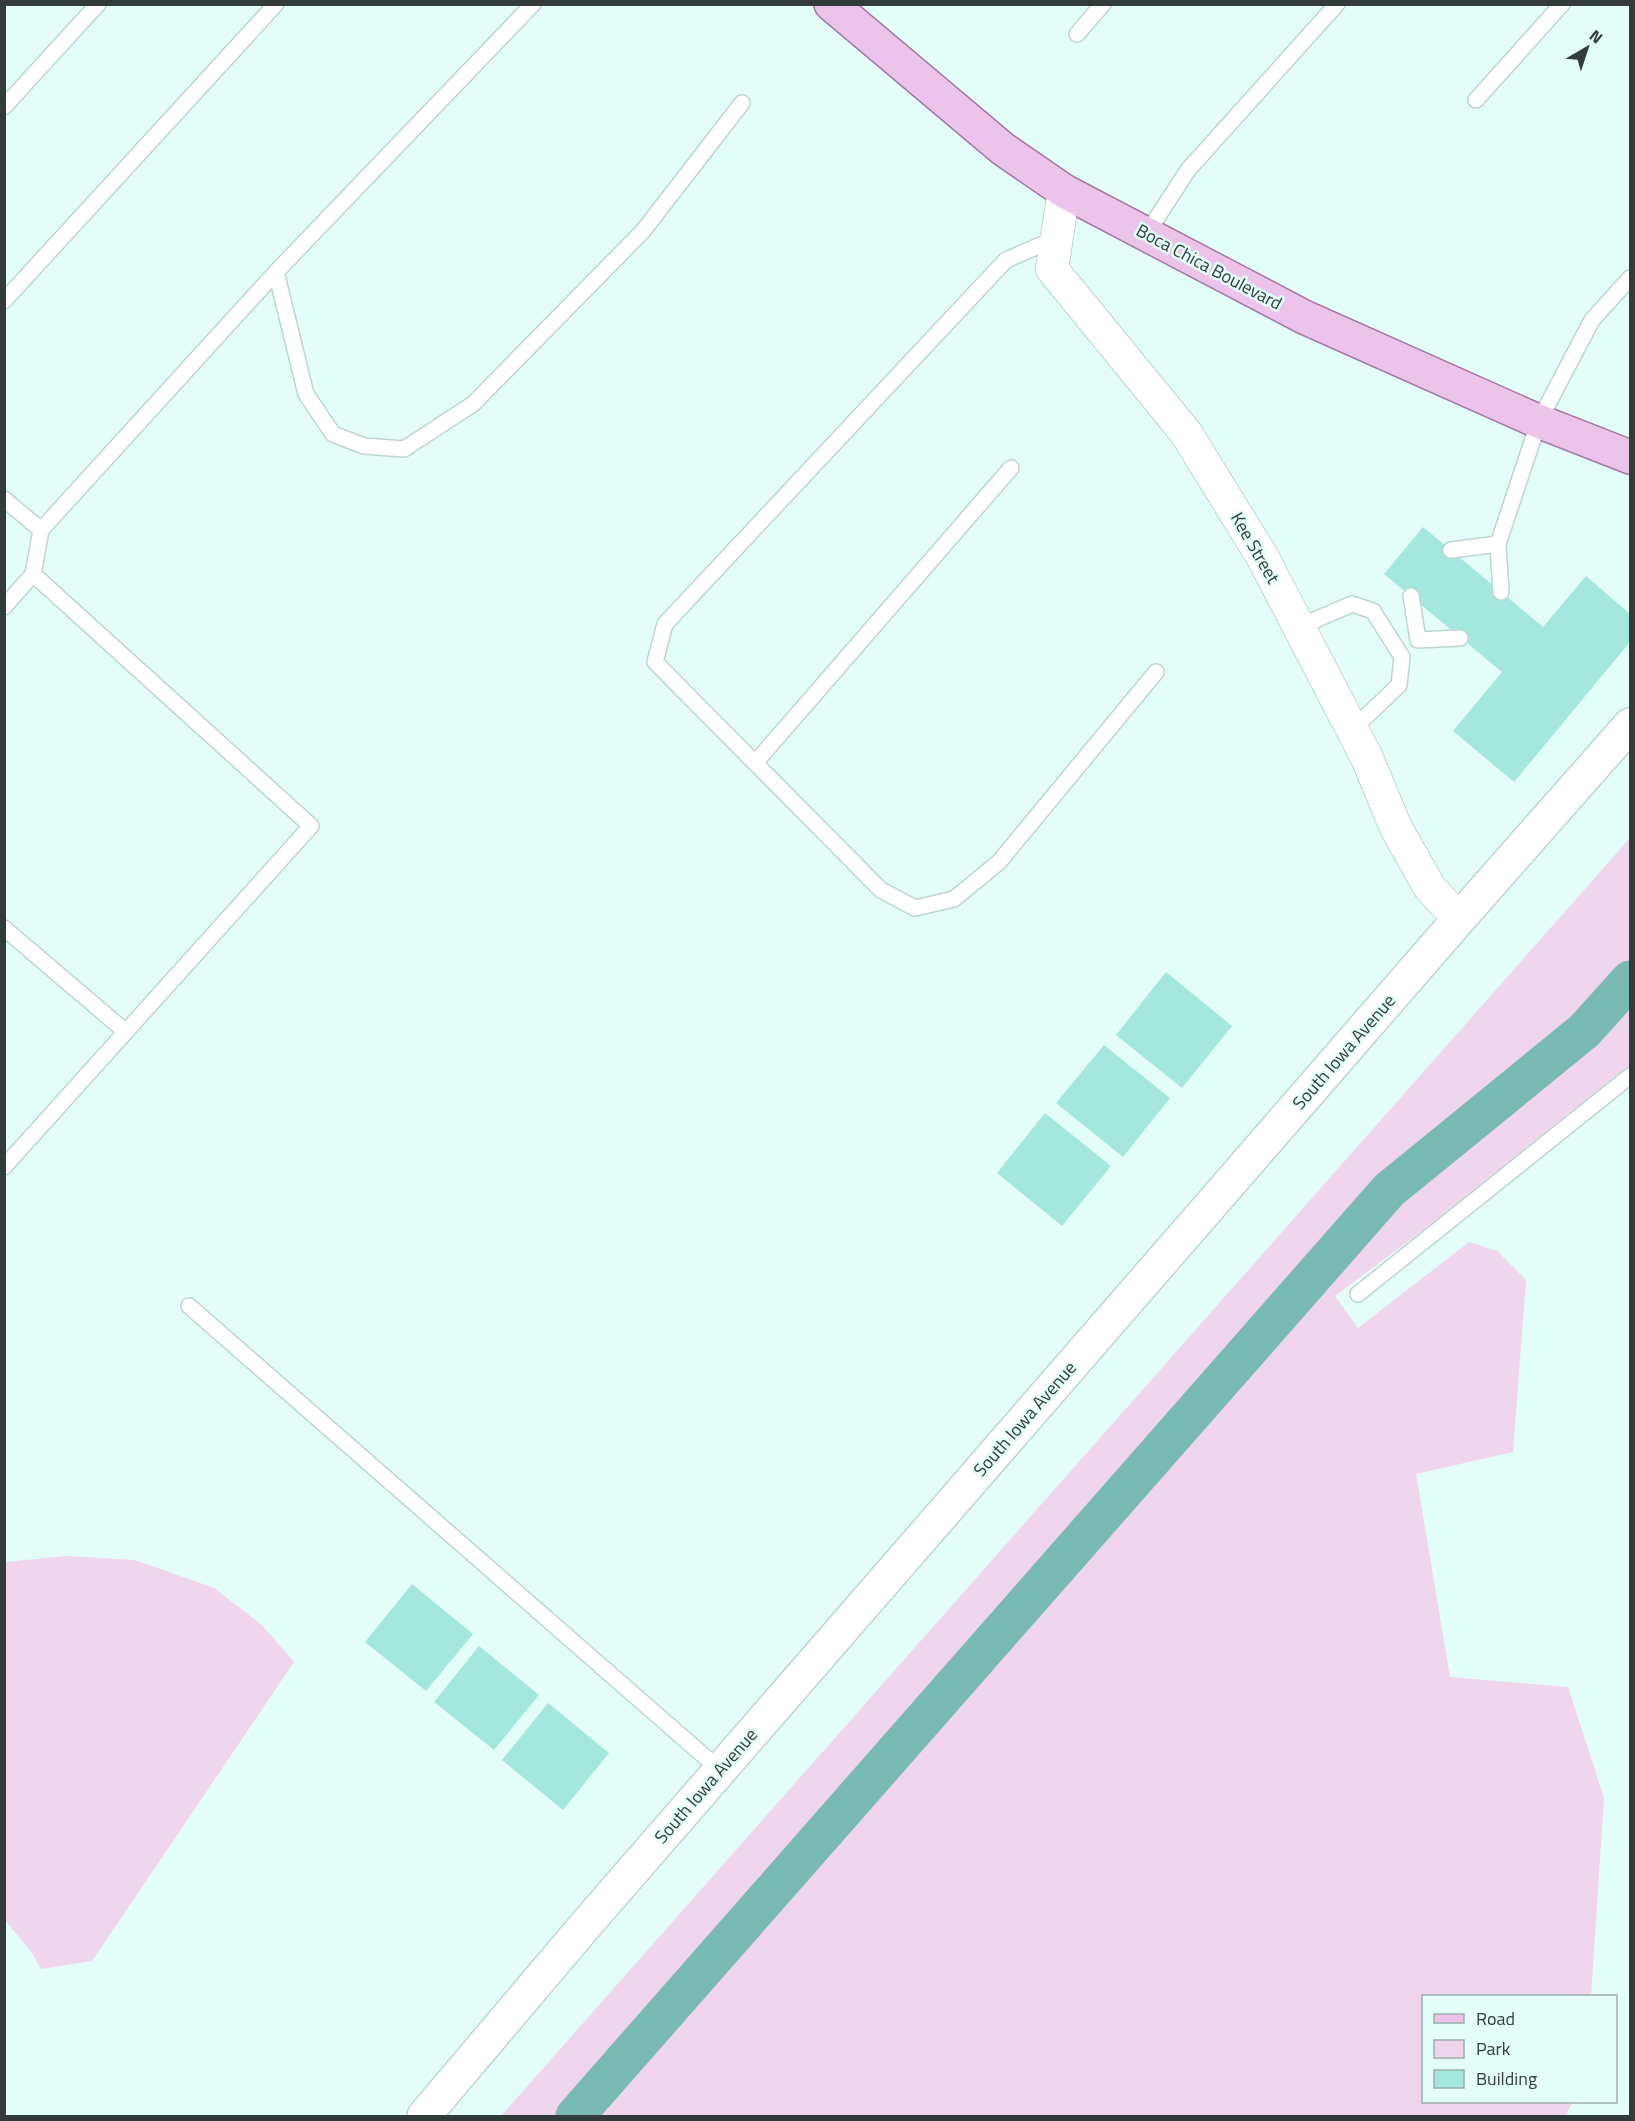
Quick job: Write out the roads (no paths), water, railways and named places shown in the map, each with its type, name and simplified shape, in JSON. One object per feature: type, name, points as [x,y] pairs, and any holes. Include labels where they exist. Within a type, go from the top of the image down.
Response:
[{"type":"main road","name":"Boca Chica Boulevard","points":[[831,4],[1004,149],[1064,190],[1304,317],[1539,421],[1630,457]]},
{"type":"street","name":"Kee Street","points":[[1064,190],[1052,268],[1186,433],[1263,558],[1352,730],[1396,828],[1430,888],[1459,919]]},
{"type":"street","name":"South Iowa Avenue","points":[[424,2116],[583,1928],[1630,725]]},
{"type":"lane","points":[[4,107],[98,4]]},
{"type":"lane","points":[[4,301],[276,4]]},
{"type":"lane","points":[[4,607],[33,574],[41,530],[276,272],[533,4]]},
{"type":"lane","points":[[1077,34],[1103,4]]},
{"type":"lane","points":[[1147,233],[1188,170],[1337,4]]},
{"type":"lane","points":[[1476,100],[1562,4]]},
{"type":"lane","points":[[276,272],[306,394],[333,434],[364,446],[404,449],[472,404],[643,231],[742,104]]},
{"type":"lane","points":[[1057,238],[1006,260],[665,624],[655,662],[881,890],[915,908],[954,899],[999,862],[1156,672]]},
{"type":"lane","points":[[1501,592],[1498,544],[1539,421],[1592,320],[1630,278]]},
{"type":"lane","points":[[756,763],[1011,468]]},
{"type":"lane","points":[[4,499],[41,530]]},
{"type":"lane","points":[[1451,550],[1498,544]]},
{"type":"lane","points":[[4,1167],[311,826],[33,574]]},
{"type":"lane","points":[[1411,596],[1418,640]]},
{"type":"lane","points":[[1299,627],[1352,604],[1373,611],[1402,657]]},
{"type":"lane","points":[[1352,730],[1399,685],[1402,657],[1418,640],[1460,638]]},
{"type":"lane","points":[[4,928],[126,1032]]},
{"type":"lane","points":[[1358,1294],[1630,1076]]},
{"type":"lane","points":[[189,1306],[720,1770]]},
{"type":"waterway","points":[[575,2116],[1389,1190],[1584,1031],[1630,980]]}]
